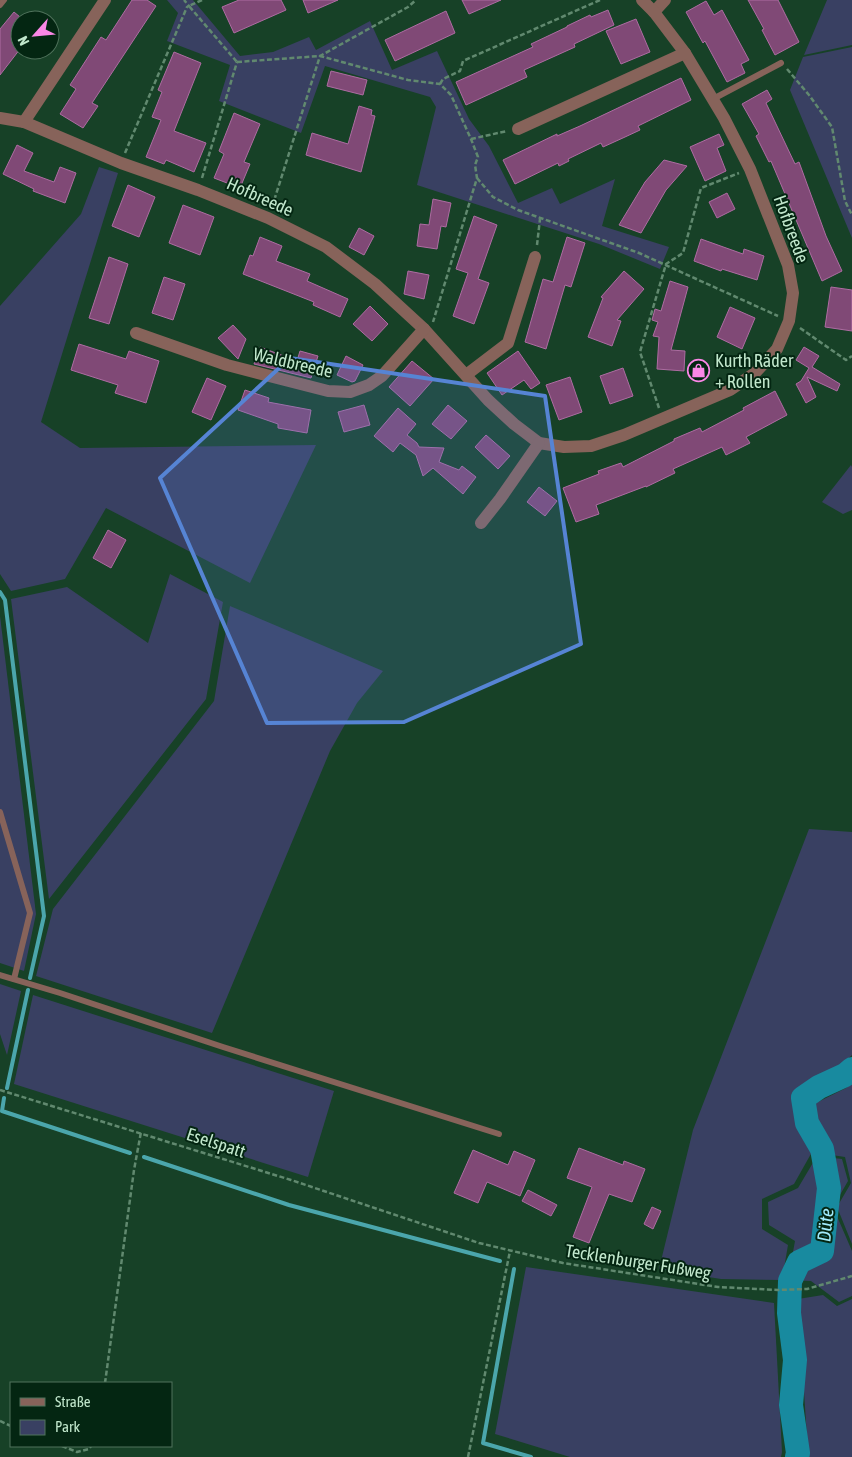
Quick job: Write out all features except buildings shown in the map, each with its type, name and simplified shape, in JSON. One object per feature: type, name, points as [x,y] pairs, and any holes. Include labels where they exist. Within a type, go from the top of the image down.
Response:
[{"type":"street","points":[[24,122],[104,0]]},
{"type":"street","name":"Hofbreede","points":[[0,118],[24,122],[121,163],[198,190],[268,218],[326,248],[375,284],[424,329],[492,404],[539,443],[564,447],[591,446],[624,435],[730,390],[755,373],[777,349],[789,321],[793,293],[788,265],[750,169],[713,99],[685,53],[654,12],[642,0]]},
{"type":"street","points":[[654,12],[665,0]]},
{"type":"street","points":[[518,128],[685,53]]},
{"type":"street","points":[[466,375],[508,343],[535,257]]},
{"type":"street","name":"Waldbreede","points":[[136,333],[227,365],[328,391],[350,392],[369,385],[382,376],[424,329]]},
{"type":"street","points":[[480,524],[539,443]]},
{"type":"lane","points":[[0,5],[4,0]]},
{"type":"lane","points":[[713,99],[781,63]]},
{"type":"lane","points":[[0,812],[30,913],[14,979]]},
{"type":"lane","points":[[0,975],[499,1134]]},
{"type":"path","points":[[184,0],[237,62]]},
{"type":"path","points":[[121,163],[187,7],[202,0]]},
{"type":"path","points":[[268,218],[320,56],[408,7],[416,0]]},
{"type":"path","points":[[440,84],[443,78],[460,70],[463,61],[600,0]]},
{"type":"path","points":[[237,62],[320,56],[408,80],[440,84],[451,95],[472,139],[478,157],[476,165],[477,178],[433,322],[424,329]]},
{"type":"path","points":[[198,190],[222,117],[237,62]]},
{"type":"path","points":[[781,63],[809,95],[832,127],[846,201],[852,215]]},
{"type":"path","points":[[472,139],[518,128]]},
{"type":"path","points":[[663,418],[640,352],[666,264],[684,253],[701,188],[750,169]]},
{"type":"path","points":[[477,178],[493,197],[518,210],[666,264],[789,321],[846,360],[852,356]]},
{"type":"path","points":[[535,257],[540,219]]},
{"type":"path","name":"Eselspatt","points":[[0,1090],[141,1132],[423,1225]]},
{"type":"path","points":[[105,1382],[134,1170],[141,1132]]},
{"type":"path","name":"Tecklenburger Fußweg","points":[[423,1225],[479,1243],[563,1263],[718,1287],[778,1290],[807,1289],[852,1276]]},
{"type":"path","points":[[468,1457],[510,1251]]},
{"type":"path","points":[[64,1447],[76,1452],[90,1447]]},
{"type":"highlighted area","points":[[290,358],[545,396],[581,644],[404,722],[267,723],[160,478]]},
{"type":"green space","points":[[167,0],[193,0],[240,56],[273,52],[309,37],[316,50],[370,21],[392,70],[437,51],[469,119],[489,146],[518,203],[552,188],[560,204],[615,179],[602,226],[669,247],[660,269],[599,244],[417,185],[436,107],[430,97],[325,66],[301,133],[219,101],[230,65],[167,41],[178,13]]},
{"type":"green space","points":[[827,0],[852,0],[852,45],[804,55]]},
{"type":"green space","points":[[852,47],[852,238],[790,90],[803,57]]},
{"type":"green space","points":[[99,167],[118,173],[41,422],[80,448],[316,445],[250,583],[106,508],[65,579],[11,591],[0,574],[0,306],[81,214]]},
{"type":"green space","points":[[851,465],[852,510],[843,514],[822,502]]},
{"type":"green space","points":[[170,574],[223,602],[206,699],[49,899],[11,599],[67,587],[148,643]]},
{"type":"green space","points":[[230,606],[383,671],[357,703],[330,751],[212,1033],[36,976],[53,909],[214,701]]},
{"type":"green space","points":[[0,616],[36,914],[24,971],[0,963]]},
{"type":"green space","points":[[809,829],[852,832],[852,1055],[839,1067],[815,1078],[793,1092],[798,1126],[812,1152],[794,1184],[762,1199],[762,1229],[788,1245],[782,1280],[721,1279],[659,1269],[693,1130]]},
{"type":"green space","points":[[0,984],[21,991],[7,1055],[0,1034]]},
{"type":"green space","points":[[33,995],[334,1091],[308,1177],[14,1084]]},
{"type":"green space","points":[[852,1082],[852,1244],[837,1207],[851,1183],[845,1157],[832,1155],[813,1122],[814,1104],[846,1088]]},
{"type":"green space","points":[[817,1156],[842,1159],[848,1181],[833,1207],[852,1251],[852,1296],[839,1302],[811,1281],[788,1280],[795,1241],[769,1225],[768,1202],[798,1188]]},
{"type":"green space","points":[[526,1267],[774,1303],[781,1457],[570,1457],[495,1434]]},
{"type":"green space","points":[[823,1295],[837,1306],[852,1299],[852,1457],[806,1457],[808,1453],[798,1299]]},
{"type":"waterway","points":[[0,592],[5,600],[44,916],[30,978]]},
{"type":"waterway","points":[[7,1088],[28,990]]},
{"type":"waterway","name":"Düte","points":[[797,1457],[791,1405],[795,1360],[789,1313],[790,1281],[799,1262],[822,1251],[829,1188],[822,1149],[807,1123],[803,1098],[819,1087],[845,1075],[852,1069]]},
{"type":"waterway","points":[[4,1098],[2,1111],[130,1153]]},
{"type":"waterway","points":[[144,1157],[289,1205],[500,1261]]},
{"type":"waterway","points":[[514,1269],[483,1443],[531,1457]]},
{"type":"place","name":"Kurth Räder + Rollen","points":[[699,371]]}]
